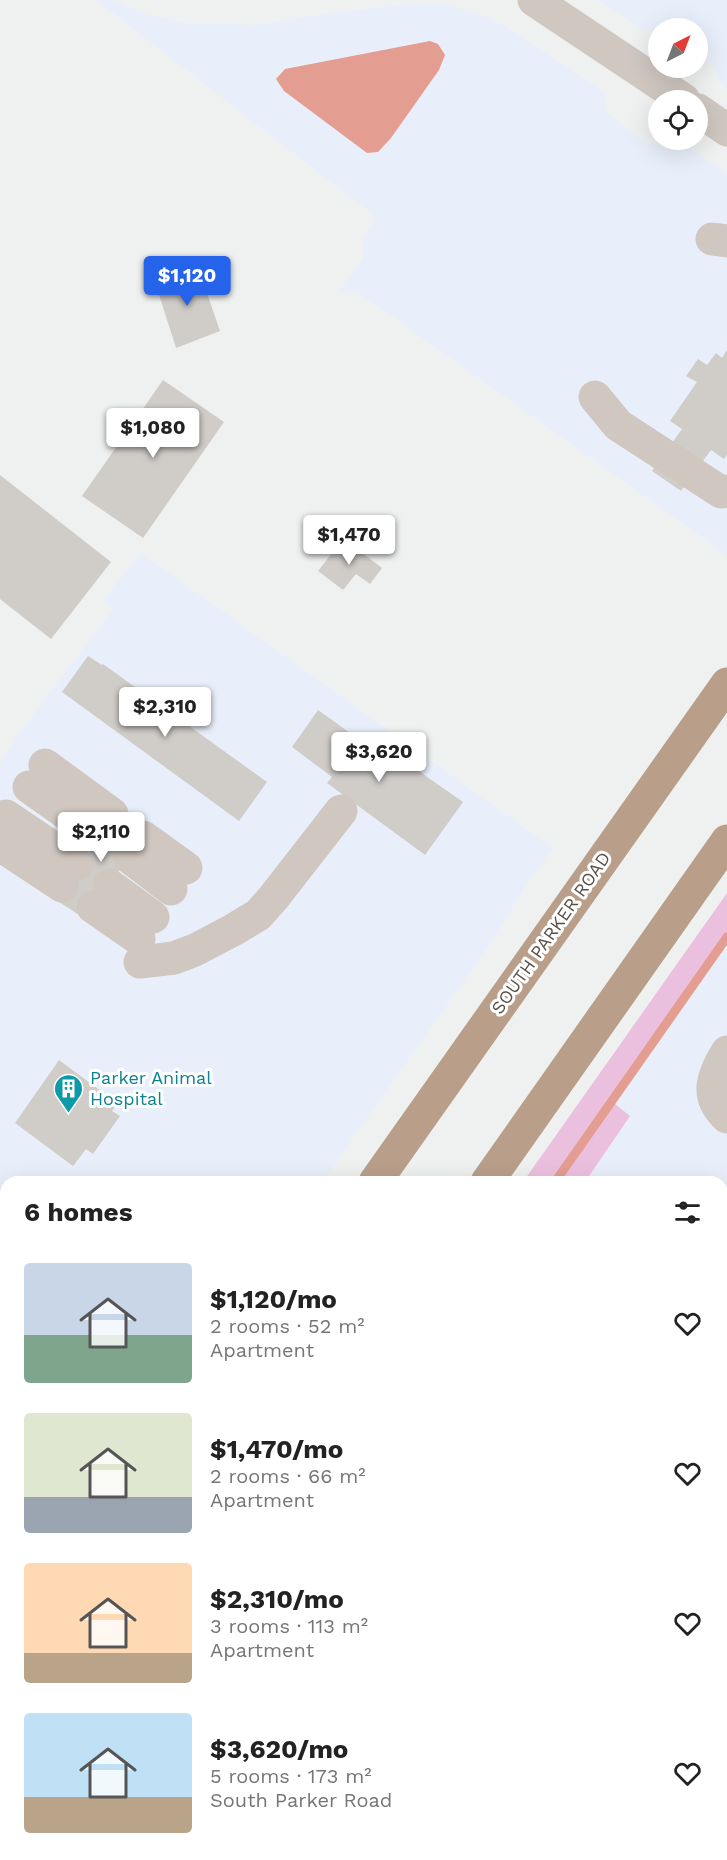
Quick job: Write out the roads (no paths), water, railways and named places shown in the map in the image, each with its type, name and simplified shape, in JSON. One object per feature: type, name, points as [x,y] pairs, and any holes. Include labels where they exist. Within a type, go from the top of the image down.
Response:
[{"type":"highway","name":"SOUTH PARKER ROAD","points":[[379,1176],[727,684]]},
{"type":"highway","points":[[491,1176],[727,841]]},
{"type":"street","points":[[534,0],[669,90]]},
{"type":"street","points":[[708,117],[727,130]]},
{"type":"street","points":[[595,397],[618,424],[721,492],[727,491]]},
{"type":"street","points":[[37,776],[105,825]]},
{"type":"street","points":[[101,896],[144,939],[174,957],[195,950],[258,915],[341,811]]},
{"type":"street","points":[[3,830],[70,875]]},
{"type":"street","points":[[136,847],[179,879]]},
{"type":"street","points":[[727,1052],[719,1066],[712,1089],[717,1106],[727,1117]]},
{"type":"waterway","points":[[559,1176],[727,937]]},
{"type":"place","name":"Parker Animal Hospital","points":[[69,1114]]}]
